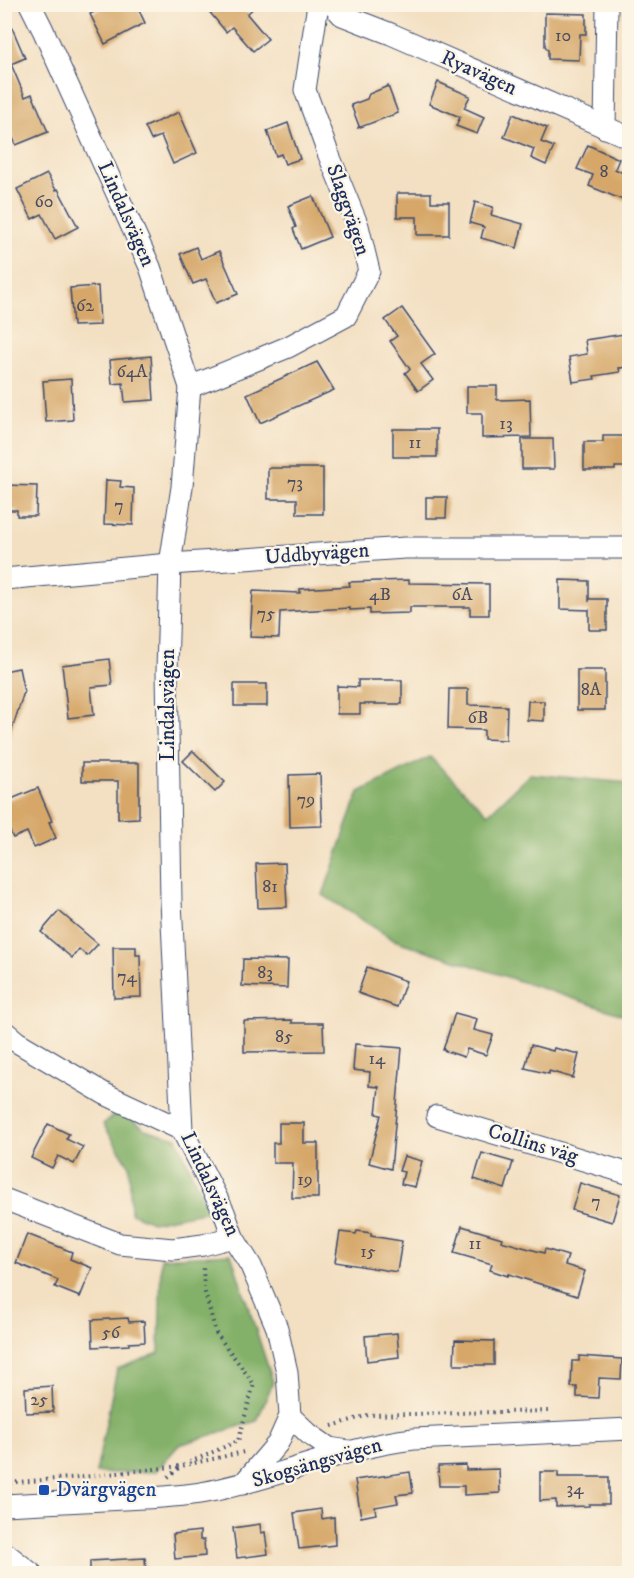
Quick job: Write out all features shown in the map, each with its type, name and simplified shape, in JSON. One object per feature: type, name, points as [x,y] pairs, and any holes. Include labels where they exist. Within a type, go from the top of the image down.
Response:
[{"type":"street","name":"Lindalsvägen","points":[[30,4],[150,267],[190,387],[182,487],[170,564],[166,671],[171,901],[182,1130],[224,1212],[234,1237],[251,1266],[277,1328],[287,1372],[290,1416],[278,1443],[243,1484]]},
{"type":"street","name":"Slaggvägen","points":[[190,387],[288,347],[346,316],[369,271],[358,226],[305,90],[318,4]]},
{"type":"street","name":"Ryavägen","points":[[332,4],[342,15],[630,138]]},
{"type":"street","points":[[605,128],[607,4]]},
{"type":"street","name":"Uddbyvägen","points":[[4,579],[170,564],[405,548],[630,548]]},
{"type":"street","points":[[4,1031],[18,1042],[105,1094],[182,1130]]},
{"type":"street","name":"Collins väg","points":[[437,1116],[630,1174]]},
{"type":"street","points":[[4,1199],[120,1244],[173,1249],[203,1245],[234,1237]]},
{"type":"street","points":[[290,1416],[309,1434],[329,1448],[349,1451]]},
{"type":"street","name":"Skogsängsvägen","points":[[4,1505],[203,1493],[243,1484],[349,1451],[389,1442],[630,1429]]},
{"type":"street","points":[[4,1552],[32,1574]]},
{"type":"path","points":[[142,1498],[181,1466],[238,1441],[254,1384],[216,1333],[204,1289],[203,1245]]},
{"type":"green space","points":[[430,757],[488,814],[530,774],[629,783],[629,1017],[394,940],[323,895],[359,792]]},
{"type":"green space","points":[[121,1111],[145,1129],[177,1138],[208,1211],[152,1222],[131,1213],[129,1165],[103,1124]]},
{"type":"green space","points":[[231,1254],[273,1382],[257,1421],[179,1445],[155,1472],[96,1473],[117,1369],[159,1353],[161,1258]]},
{"type":"building","points":[[109,4],[136,4],[145,23],[105,44],[90,14]]},
{"type":"building","points":[[203,4],[258,4],[247,14],[268,39],[253,51],[232,27],[226,32]]},
{"type":"building","points":[[4,9],[25,58],[11,64],[25,97],[32,94],[48,132],[16,145],[4,116]]},
{"type":"building","points":[[545,13],[586,14],[586,34],[580,34],[579,60],[548,59],[548,50],[545,46]]},
{"type":"building","points":[[438,82],[470,96],[464,108],[484,117],[477,134],[456,126],[460,117],[429,104]]},
{"type":"building","points":[[388,86],[398,113],[358,128],[351,105],[367,99],[369,94]]},
{"type":"building","points":[[179,112],[197,153],[173,164],[161,136],[151,140],[145,127]]},
{"type":"building","points":[[513,114],[547,128],[541,142],[554,147],[546,165],[531,158],[534,149],[504,137]]},
{"type":"building","points":[[288,123],[300,159],[285,164],[281,154],[276,156],[267,131]]},
{"type":"building","points":[[588,145],[619,159],[615,169],[630,176],[630,203],[589,186],[593,175],[577,169]]},
{"type":"building","points":[[47,174],[56,190],[58,189],[78,227],[55,239],[42,214],[32,219],[17,189]]},
{"type":"building","points":[[397,193],[431,193],[431,202],[449,202],[449,235],[417,235],[417,217],[397,217]]},
{"type":"building","points":[[313,196],[330,237],[301,249],[293,229],[296,227],[288,206]]},
{"type":"building","points":[[475,202],[493,207],[491,215],[523,224],[517,248],[481,238],[484,227],[470,223]]},
{"type":"building","points":[[196,247],[201,259],[219,251],[238,294],[216,303],[206,279],[193,284],[180,254]]},
{"type":"building","points":[[98,286],[100,325],[73,326],[70,288]]},
{"type":"building","points":[[402,308],[435,354],[421,364],[433,380],[418,391],[405,373],[410,369],[390,341],[397,336],[385,320]]},
{"type":"building","points":[[624,334],[629,367],[619,368],[620,372],[594,376],[595,379],[573,382],[569,357],[587,354],[585,340]]},
{"type":"building","points":[[151,356],[154,400],[125,402],[123,383],[112,384],[110,360]]},
{"type":"building","points":[[317,362],[334,390],[260,423],[247,394]]},
{"type":"building","points":[[71,379],[73,420],[46,422],[43,381]]},
{"type":"building","points":[[467,386],[497,386],[497,400],[530,399],[531,437],[482,438],[482,413],[467,413]]},
{"type":"building","points":[[393,429],[437,429],[437,457],[393,457]]},
{"type":"building","points":[[603,436],[630,436],[630,467],[615,467],[615,470],[584,470],[584,442],[603,442]]},
{"type":"building","points":[[522,439],[553,439],[554,469],[522,469]]},
{"type":"building","points":[[268,468],[323,468],[323,514],[297,514],[297,499],[268,499]]},
{"type":"building","points":[[106,480],[121,481],[120,487],[134,488],[133,525],[104,524]]},
{"type":"building","points":[[4,485],[37,486],[36,516],[17,516],[17,510],[4,510]]},
{"type":"building","points":[[426,497],[447,497],[446,518],[426,518]]},
{"type":"building","points":[[409,580],[409,583],[489,584],[489,615],[470,615],[470,607],[410,607],[410,613],[370,614],[370,609],[350,610],[350,608],[280,612],[279,638],[250,637],[253,591],[300,593],[300,589],[350,586],[349,582]]},
{"type":"building","points":[[560,580],[589,581],[589,599],[607,599],[607,630],[589,630],[589,610],[560,609]]},
{"type":"building","points":[[109,659],[112,685],[91,687],[94,715],[68,718],[62,665]]},
{"type":"building","points":[[19,668],[24,692],[8,742],[4,741],[4,671]]},
{"type":"building","points":[[577,670],[605,670],[605,710],[577,710]]},
{"type":"building","points":[[358,680],[402,680],[402,704],[360,704],[360,714],[337,714],[337,686],[358,687]]},
{"type":"building","points":[[234,684],[267,684],[267,706],[234,706]]},
{"type":"building","points":[[449,689],[468,689],[468,705],[507,706],[506,740],[484,739],[484,730],[448,729]]},
{"type":"building","points":[[528,701],[544,701],[544,721],[527,720]]},
{"type":"building","points":[[193,751],[225,782],[215,792],[183,761]]},
{"type":"building","points":[[82,763],[139,763],[139,818],[118,819],[118,781],[82,781]]},
{"type":"building","points":[[320,774],[322,826],[290,827],[289,775]]},
{"type":"building","points":[[38,788],[52,821],[49,822],[56,838],[34,848],[27,832],[13,838],[4,818],[4,802]]},
{"type":"building","points":[[285,863],[287,907],[258,908],[256,864]]},
{"type":"building","points":[[59,911],[98,944],[87,956],[79,949],[72,958],[41,932]]},
{"type":"building","points":[[113,947],[136,947],[136,955],[140,955],[141,997],[114,998]]},
{"type":"building","points":[[243,959],[288,960],[287,988],[242,986]]},
{"type":"building","points":[[367,967],[406,981],[397,1007],[358,993]]},
{"type":"building","points":[[455,1013],[477,1019],[474,1030],[493,1035],[486,1055],[467,1049],[464,1057],[443,1050]]},
{"type":"building","points":[[292,1020],[292,1023],[323,1023],[324,1051],[244,1052],[244,1021]]},
{"type":"building","points":[[355,1044],[402,1048],[391,1169],[369,1163],[381,1115],[376,1114],[379,1087],[369,1086],[370,1072],[353,1070]]},
{"type":"building","points":[[531,1045],[553,1051],[554,1048],[579,1054],[573,1078],[549,1071],[549,1074],[525,1068]]},
{"type":"building","points":[[279,1123],[304,1123],[304,1143],[318,1143],[318,1198],[292,1198],[293,1163],[273,1163],[273,1143],[279,1143]]},
{"type":"building","points":[[48,1124],[69,1134],[66,1139],[83,1147],[74,1164],[58,1156],[52,1168],[31,1158]]},
{"type":"building","points":[[482,1153],[513,1162],[505,1189],[474,1179]]},
{"type":"building","points":[[404,1156],[422,1161],[415,1187],[401,1184],[404,1172],[399,1171]]},
{"type":"building","points":[[580,1183],[620,1195],[612,1222],[572,1210]]},
{"type":"building","points":[[462,1226],[502,1238],[501,1241],[544,1253],[545,1249],[568,1256],[565,1265],[585,1271],[577,1296],[490,1270],[492,1264],[454,1253]]},
{"type":"building","points":[[357,1231],[371,1233],[371,1236],[402,1241],[397,1272],[335,1262],[340,1232],[356,1234]]},
{"type":"building","points":[[27,1234],[72,1252],[70,1259],[92,1268],[80,1297],[55,1287],[58,1280],[16,1263]]},
{"type":"building","points":[[128,1318],[129,1322],[144,1321],[145,1342],[93,1347],[92,1320]]},
{"type":"building","points":[[397,1333],[399,1357],[367,1361],[365,1336]]},
{"type":"building","points":[[455,1340],[494,1341],[494,1365],[454,1365]]},
{"type":"building","points":[[579,1356],[622,1359],[621,1379],[599,1378],[598,1398],[577,1397],[577,1387],[571,1387],[572,1361],[579,1361]]},
{"type":"building","points":[[52,1386],[53,1412],[26,1413],[25,1388]]},
{"type":"building","points":[[466,1465],[466,1470],[499,1469],[500,1493],[464,1495],[464,1486],[439,1486],[438,1466]]},
{"type":"building","points":[[410,1472],[413,1493],[396,1495],[398,1503],[375,1507],[376,1514],[361,1517],[355,1480]]},
{"type":"building","points":[[540,1472],[558,1472],[558,1477],[609,1477],[609,1504],[556,1507],[556,1500],[540,1501]]},
{"type":"building","points":[[321,1509],[322,1519],[334,1517],[335,1545],[299,1549],[294,1513]]},
{"type":"building","points":[[260,1524],[261,1533],[265,1532],[268,1554],[237,1558],[233,1528]]},
{"type":"building","points":[[200,1531],[200,1540],[204,1540],[205,1556],[175,1559],[173,1534]]},
{"type":"building","points":[[145,1558],[146,1574],[90,1574],[90,1561]]},
{"type":"place","name":"Dvärgvägen","points":[[44,1490]]}]
